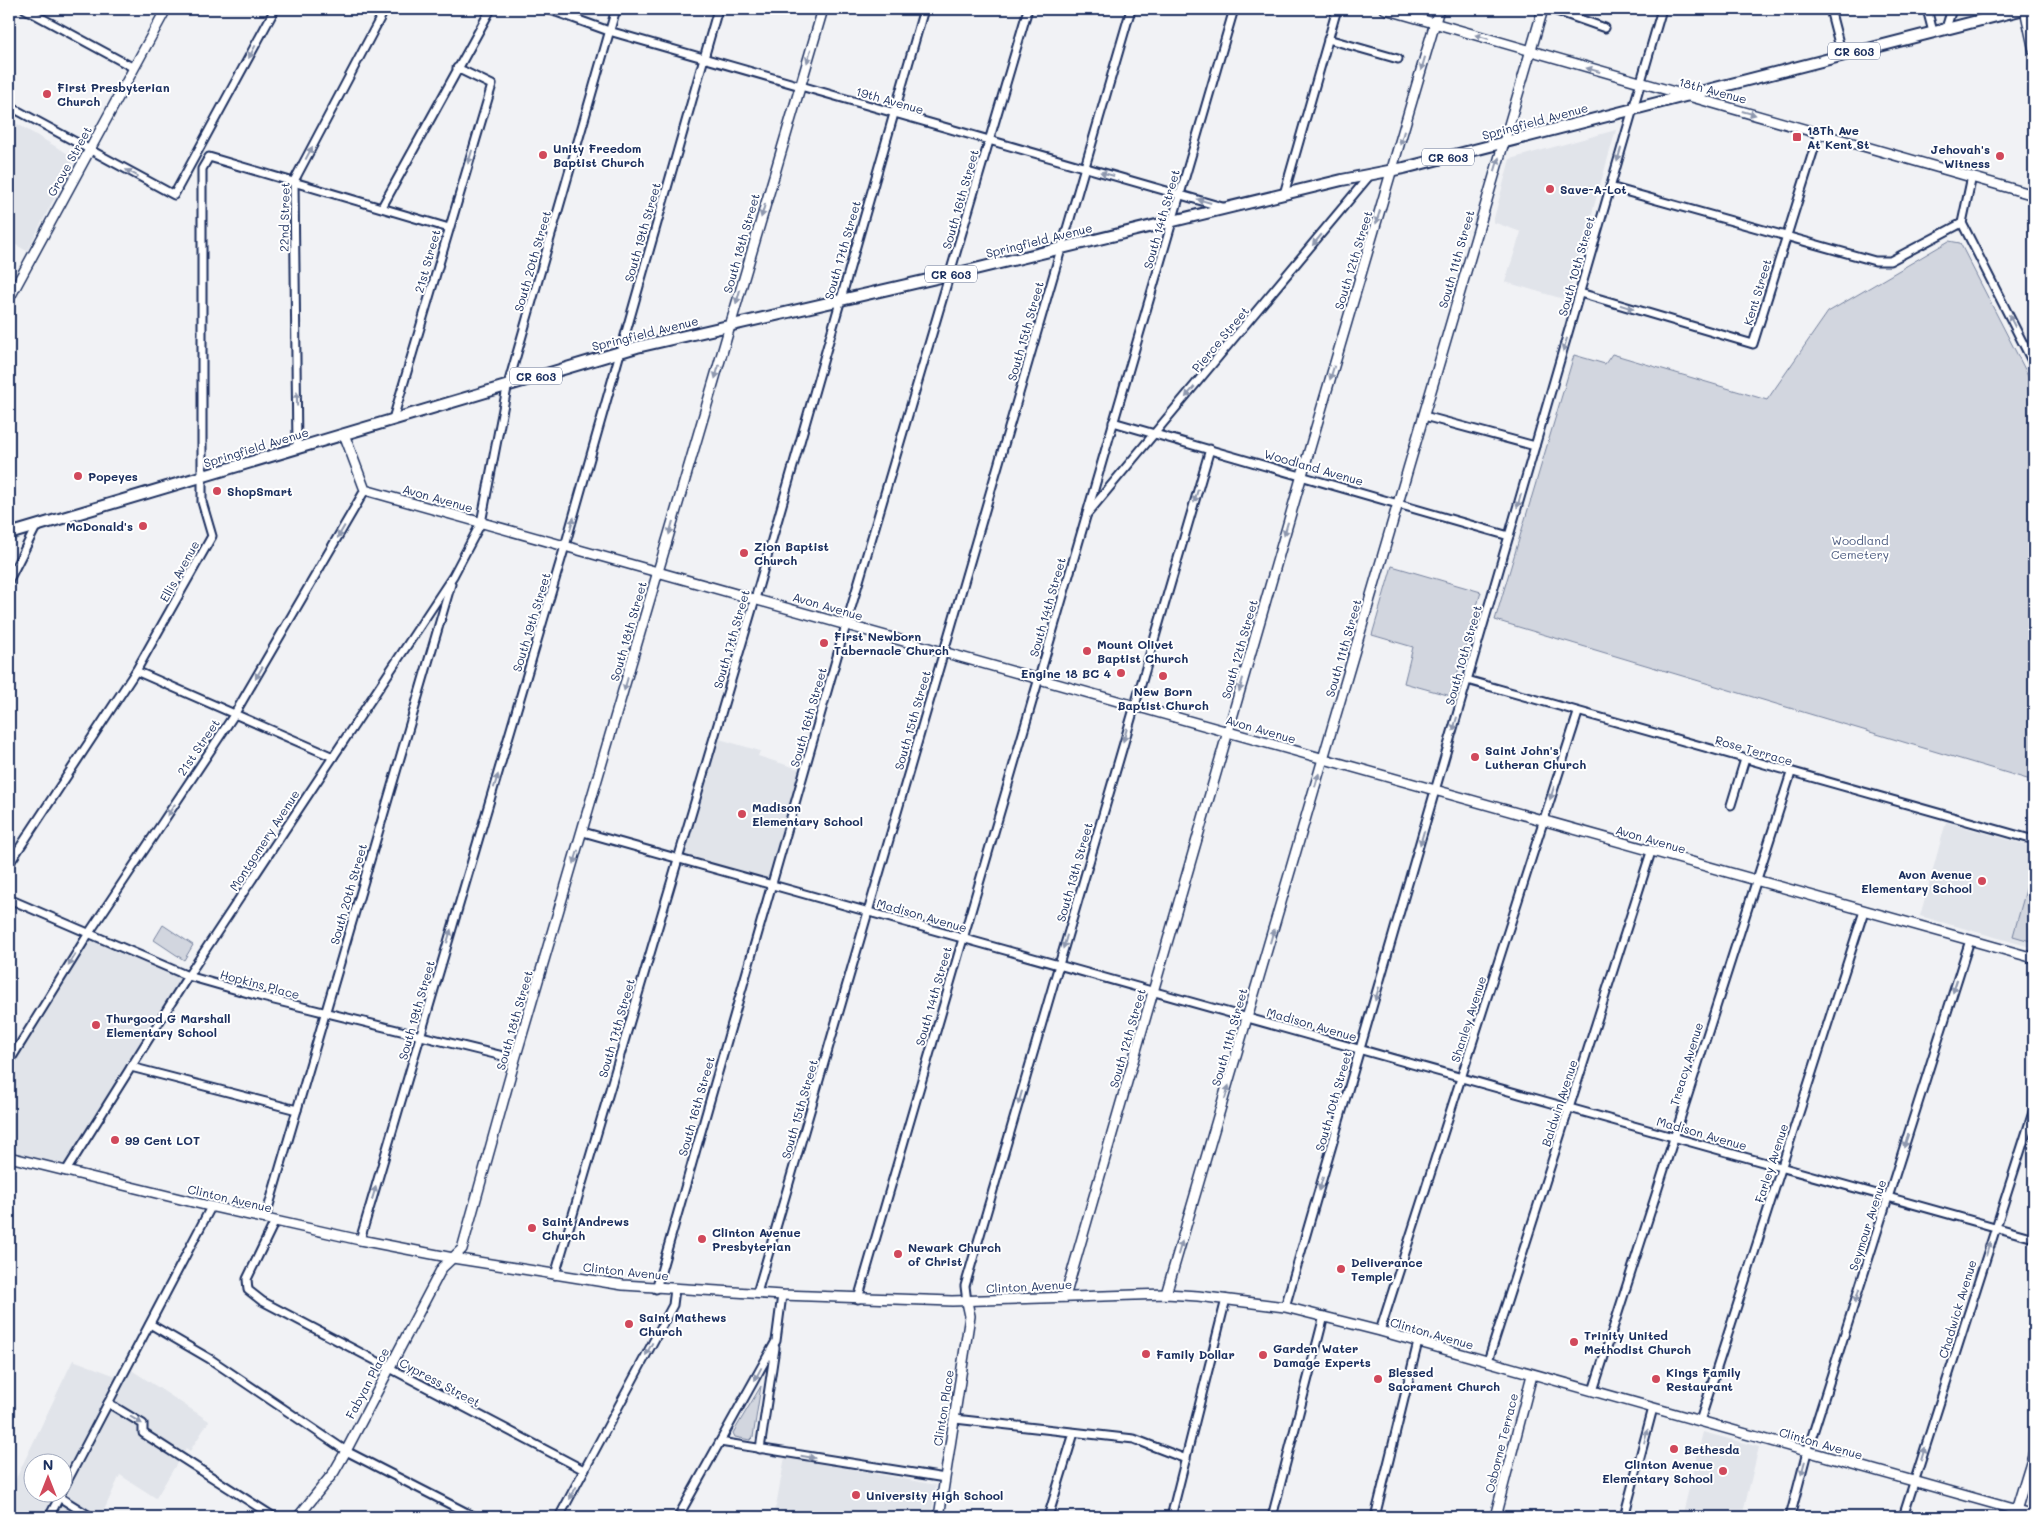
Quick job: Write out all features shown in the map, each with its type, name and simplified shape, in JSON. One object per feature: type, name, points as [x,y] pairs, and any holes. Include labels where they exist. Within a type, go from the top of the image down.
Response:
[{"type":"main road","name":"Springfield Avenue","points":[[9,534],[619,352],[1284,194],[1392,171],[2024,9]]},
{"type":"street","points":[[25,9],[134,68]]},
{"type":"street","name":"Grove Street","points":[[9,299],[166,9]]},
{"type":"street","points":[[9,106],[174,196],[275,9]]},
{"type":"street","name":"22nd Street","points":[[298,448],[294,181],[385,9]]},
{"type":"street","points":[[382,208],[491,9]]},
{"type":"street","name":"19th Avenue","points":[[548,9],[609,31],[1228,208]]},
{"type":"street","name":"South 20th Street","points":[[481,523],[508,385],[616,9]]},
{"type":"street","name":"South 19th Street","points":[[360,1240],[566,546],[619,352],[718,9]]},
{"type":"street","name":"South 18th Street","points":[[453,1258],[462,1249],[823,9]]},
{"type":"street","name":"South 17th Street","points":[[556,1275],[755,599],[839,300],[924,9]]},
{"type":"street","name":"South 16th Street","points":[[656,1289],[846,625],[1028,9]]},
{"type":"street","name":"South 15th Street","points":[[757,1293],[1131,9]]},
{"type":"street","name":"South 14th Street","points":[[858,1298],[1234,9]]},
{"type":"street","points":[[1284,194],[1337,9]]},
{"type":"street","name":"18th Avenue","points":[[1385,9],[2034,195]]},
{"type":"street","name":"South 12th Street","points":[[1065,1297],[1302,475],[1440,9]]},
{"type":"street","name":"South 11th Street","points":[[1166,1294],[1504,143],[1529,51],[1543,9]]},
{"type":"street","points":[[1551,9],[1605,28]]},
{"type":"street","name":"South 10th Street","points":[[1285,1307],[1662,9]]},
{"type":"street","points":[[1830,9],[1842,55]]},
{"type":"street","points":[[1927,9],[1933,32]]},
{"type":"street","points":[[1946,28],[1952,9]]},
{"type":"street","points":[[2024,9],[2034,51]]},
{"type":"street","points":[[1328,39],[1398,59]]},
{"type":"street","name":"21st Street","points":[[393,419],[492,85],[457,68]]},
{"type":"street","name":"Kent Street","points":[[1580,293],[1753,344],[1819,133]]},
{"type":"street","name":"Ellis Avenue","points":[[9,864],[136,671],[212,536],[202,502],[202,169],[209,157],[294,181]]},
{"type":"street","name":"Pierce Street","points":[[1086,516],[1370,175]]},
{"type":"street","points":[[1972,176],[1962,223],[2034,365]]},
{"type":"street","points":[[294,181],[449,228]]},
{"type":"street","points":[[1610,187],[1876,261],[1890,261],[1962,223]]},
{"type":"street","points":[[1424,416],[1535,446]]},
{"type":"street","name":"Woodland Avenue","points":[[1113,422],[1509,536]]},
{"type":"street","points":[[344,434],[365,490]]},
{"type":"street","name":"South 13th Street","points":[[967,1302],[965,1286],[1133,706],[1210,449]]},
{"type":"street","name":"21st Street","points":[[9,1062],[89,933],[234,715],[365,490]]},
{"type":"street","name":"Avon Avenue","points":[[365,490],[2034,958]]},
{"type":"street","name":"Montgomery Avenue","points":[[66,1171],[188,976],[453,576],[481,523]]},
{"type":"street","points":[[9,580],[38,525]]},
{"type":"street","name":"South 20th Street","points":[[265,1219],[453,576]]},
{"type":"street","points":[[136,671],[332,756]]},
{"type":"street","name":"Rose Terrace","points":[[1467,680],[1578,713],[2034,840]]},
{"type":"street","name":"Shanley Avenue","points":[[1380,1331],[1578,713]]},
{"type":"street","points":[[1731,805],[1745,759]]},
{"type":"street","name":"Treacy Avenue","points":[[1593,1391],[1791,773]]},
{"type":"street","name":"Madison Avenue","points":[[583,832],[2034,1238]]},
{"type":"street","name":"Baldwin Avenue","points":[[1488,1361],[1651,852]]},
{"type":"street","name":"Hopkins Place","points":[[9,899],[188,976],[516,1059]]},
{"type":"street","name":"Farley Avenue","points":[[1700,1421],[1864,911]]},
{"type":"street","name":"Seymour Avenue","points":[[1790,1517],[1807,1452],[1970,940]]},
{"type":"street","points":[[131,1067],[296,1110]]},
{"type":"street","name":"Chadwick Avenue","points":[[1903,1517],[2034,1109]]},
{"type":"street","name":"Clinton Avenue","points":[[9,1157],[211,1207],[360,1240],[453,1258],[656,1289],[967,1302],[1166,1294],[1226,1299],[1285,1307],[1380,1331],[1700,1421],[1914,1482],[2015,1514],[2034,1516]]},
{"type":"street","points":[[72,1473],[211,1207]]},
{"type":"street","name":"Cypress Street","points":[[275,1221],[247,1279],[248,1290],[262,1301],[584,1470]]},
{"type":"street","name":"Fabyan Place","points":[[298,1517],[334,1472],[346,1452],[442,1268],[453,1258]]},
{"type":"street","points":[[559,1517],[673,1305],[675,1289]]},
{"type":"street","points":[[760,1449],[782,1295]]},
{"type":"street","points":[[1171,1517],[1226,1299]]},
{"type":"street","name":"Clinton Place","points":[[939,1517],[970,1316],[967,1302]]},
{"type":"street","points":[[1272,1517],[1324,1316]]},
{"type":"street","points":[[150,1324],[210,1359],[346,1452],[475,1517]]},
{"type":"street","points":[[678,1517],[776,1341]]},
{"type":"street","points":[[1374,1517],[1418,1342]]},
{"type":"street","name":"Osborne Terrace","points":[[1495,1517],[1532,1375]]},
{"type":"street","points":[[108,1404],[143,1424],[143,1433],[274,1517]]},
{"type":"street","points":[[1624,1517],[1653,1408]]},
{"type":"street","points":[[955,1419],[1134,1439],[1186,1459]]},
{"type":"street","points":[[1048,1517],[1074,1433]]},
{"type":"street","points":[[720,1442],[945,1478]]},
{"type":"street","points":[[2015,1514],[2034,1452]]},
{"type":"street","points":[[72,1502],[91,1517]]},
{"type":"street","points":[[49,1517],[56,1504]]},
{"type":"shaded area","points":[[9,122],[14,122],[75,158],[27,251],[9,241]]},
{"type":"shaded area","points":[[1616,130],[1567,300],[1505,282],[1521,232],[1493,222],[1510,159]]},
{"type":"shaded area","name":"Madison Elementary School","points":[[716,738],[760,751],[758,756],[802,770],[770,883],[680,857]]},
{"type":"shaded area","name":"Avon Avenue Elementary School","points":[[1946,822],[2034,847],[2034,948],[1920,916]]},
{"type":"shaded area","name":"Thurgood G Marshall Elementary School","points":[[90,940],[184,980],[64,1165],[9,1151],[9,1070]]},
{"type":"shaded area","points":[[73,1360],[124,1379],[130,1369],[209,1421],[190,1451],[186,1448],[156,1498],[120,1475],[101,1517],[9,1517],[9,1493],[22,1466],[22,1504],[72,1504],[72,1454],[28,1454]]},
{"type":"shaded area","name":"Clinton Avenue Elementary School","points":[[1703,1432],[1759,1447],[1742,1517],[1682,1517]]},
{"type":"shaded area","name":"University High School","points":[[785,1457],[936,1485],[931,1517],[770,1517],[776,1506]]},
{"type":"green space","name":"Woodland Cemetery","points":[[1949,241],[1960,243],[2034,387],[2034,781],[1495,620],[1574,355],[1605,364],[1612,354],[1767,400],[1828,312]]},
{"type":"green space","points":[[1392,566],[1481,592],[1451,696],[1404,683],[1413,647],[1372,635]]},
{"type":"green space","points":[[2034,861],[2034,942],[2013,936]]},
{"type":"green space","points":[[163,925],[193,945],[184,960],[154,940]]},
{"type":"green space","points":[[761,1386],[753,1437],[750,1440],[735,1437],[733,1433]]},
{"type":"place","name":"First Presbyterian Church","points":[[47,94]]},
{"type":"place","name":"18Th Ave At Kent St","points":[[1797,137]]},
{"type":"place","name":"Unity Freedom Baptist Church","points":[[543,155]]},
{"type":"place","name":"Jehovah's Witness","points":[[2000,156]]},
{"type":"place","name":"Save-A-Lot","points":[[1550,189]]},
{"type":"place","name":"Popeyes","points":[[78,476]]},
{"type":"place","name":"ShopSmart","points":[[217,491]]},
{"type":"place","name":"McDonald's","points":[[143,526]]},
{"type":"place","name":"Zion Baptist Church","points":[[744,553]]},
{"type":"place","name":"First Newborn Tabernacle Church","points":[[824,643]]},
{"type":"place","name":"Mount Olivet Baptist Church","points":[[1087,651]]},
{"type":"place","name":"Engine 18 BC 4","points":[[1121,673]]},
{"type":"place","name":"New Born Baptist Church","points":[[1163,676]]},
{"type":"place","name":"Saint John's Lutheran Church","points":[[1475,757]]},
{"type":"place","name":"Madison Elementary School","points":[[742,814]]},
{"type":"place","name":"Avon Avenue Elementary School","points":[[1982,881]]},
{"type":"place","name":"Thurgood G Marshall Elementary School","points":[[96,1025]]},
{"type":"place","name":"99 Cent LOT","points":[[115,1140]]},
{"type":"place","name":"Saint Andrews Church","points":[[532,1228]]},
{"type":"place","name":"Clinton Avenue Presbyterian","points":[[702,1239]]},
{"type":"place","name":"Newark Church of Christ","points":[[898,1254]]},
{"type":"place","name":"Deliverance Temple","points":[[1341,1269]]},
{"type":"place","name":"Saint Mathews Church","points":[[629,1324]]},
{"type":"place","name":"Trinity United Methodist Church","points":[[1574,1342]]},
{"type":"place","name":"Family Dollar","points":[[1146,1354]]},
{"type":"place","name":"Garden Water Damage Experts","points":[[1263,1355]]},
{"type":"place","name":"Blessed Sacrament Church","points":[[1378,1379]]},
{"type":"place","name":"Kings Family Restaurant","points":[[1656,1379]]},
{"type":"place","name":"Bethesda","points":[[1674,1449]]},
{"type":"place","name":"Clinton Avenue Elementary School","points":[[1723,1471]]},
{"type":"place","name":"University High School","points":[[856,1495]]}]
